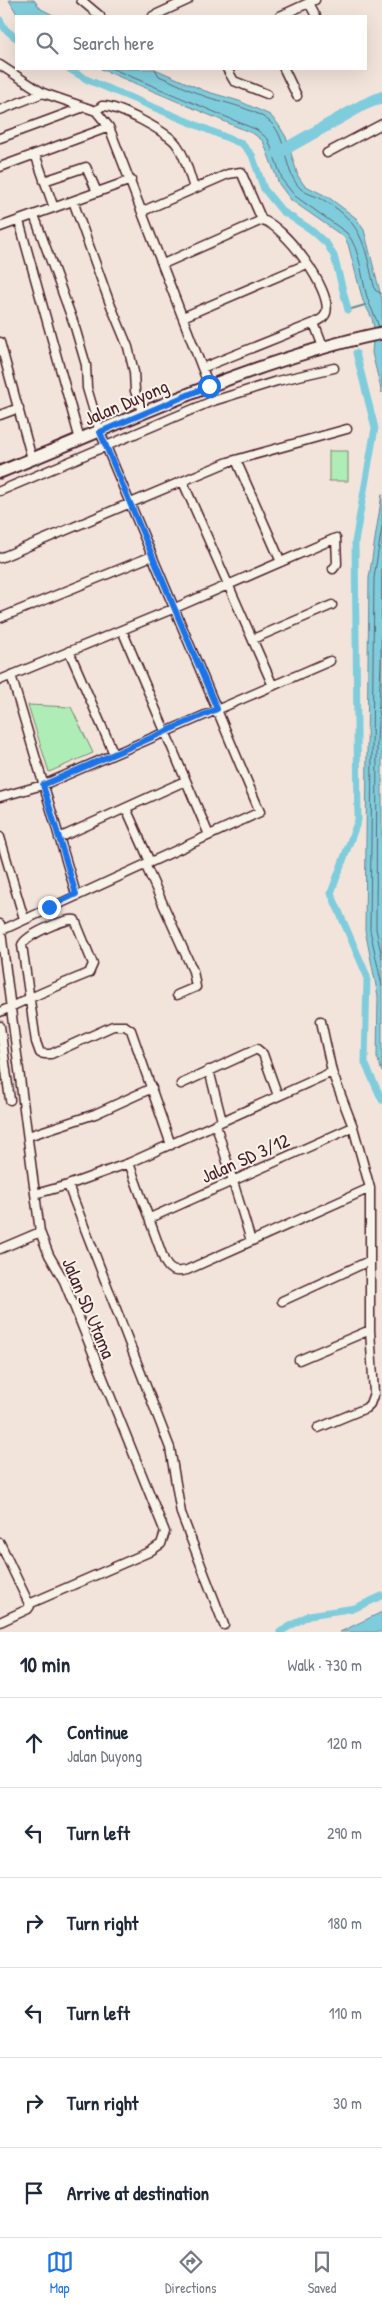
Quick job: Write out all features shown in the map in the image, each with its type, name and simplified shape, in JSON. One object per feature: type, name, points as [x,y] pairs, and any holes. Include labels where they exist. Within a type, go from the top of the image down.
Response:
[{"type":"main road","name":"Jalan Duyong","points":[[0,472],[209,386],[323,346],[382,333]]},
{"type":"street","points":[[81,0],[99,15]]},
{"type":"street","points":[[155,15],[188,0]]},
{"type":"street","points":[[282,15],[312,1],[316,15]]},
{"type":"street","points":[[0,65],[44,93],[96,111],[109,127],[209,386]]},
{"type":"street","points":[[228,70],[234,81],[267,94]]},
{"type":"street","points":[[284,70],[297,96]]},
{"type":"street","points":[[0,110],[44,93]]},
{"type":"street","points":[[96,111],[102,106],[114,107],[172,138],[180,150],[194,188]]},
{"type":"street","points":[[0,138],[84,107]]},
{"type":"street","points":[[327,153],[382,124]]},
{"type":"street","points":[[0,167],[109,127]]},
{"type":"street","points":[[35,154],[54,208]]},
{"type":"street","points":[[44,181],[86,166],[97,192]]},
{"type":"street","points":[[143,211],[228,174],[241,172],[262,220]]},
{"type":"street","points":[[0,228],[130,180]]},
{"type":"street","points":[[72,201],[108,301],[128,346],[134,372],[135,391],[143,414]]},
{"type":"street","points":[[1,928],[260,812],[106,448],[89,393],[86,365],[74,324],[34,215]]},
{"type":"street","points":[[163,264],[262,220],[275,225],[285,235],[317,282],[326,305],[326,313],[322,319],[202,368]]},
{"type":"street","points":[[19,221],[80,440]]},
{"type":"street","points":[[183,317],[306,264]]},
{"type":"street","points":[[314,323],[323,346]]},
{"type":"street","points":[[0,342],[32,460]]},
{"type":"street","points":[[0,491],[106,448],[210,402],[276,382],[334,368]]},
{"type":"street","points":[[0,415],[19,408]]},
{"type":"street","points":[[0,558],[236,460],[346,429]]},
{"type":"street","points":[[236,460],[281,562]]},
{"type":"street","points":[[183,482],[273,686]]},
{"type":"street","points":[[0,680],[336,538],[336,564],[333,569]]},
{"type":"street","points":[[0,618],[152,556]]},
{"type":"street","points":[[253,639],[332,605]]},
{"type":"street","points":[[122,630],[167,731],[185,781],[209,835]]},
{"type":"street","points":[[69,651],[114,754]]},
{"type":"street","points":[[0,798],[43,785],[330,661]]},
{"type":"street","points":[[11,675],[76,894]]},
{"type":"street","points":[[59,838],[185,781]]},
{"type":"street","points":[[126,808],[193,972],[196,987],[177,995]]},
{"type":"street","points":[[0,837],[24,919]]},
{"type":"street","points":[[0,1012],[12,1006],[29,999],[92,970],[93,964],[75,920],[64,921],[24,941],[22,945],[29,999],[36,1042],[40,1053],[51,1054],[113,1026],[125,1026],[134,1036],[170,1144]]},
{"type":"street","name":"Jalan SD Utama","points":[[0,1622],[28,1609],[29,1604],[149,1552],[162,1544],[165,1532],[64,1281],[49,1255],[40,1232],[1,928]]},
{"type":"street","points":[[318,1428],[366,1408],[370,1404],[374,1393],[370,1330],[370,1188],[353,1127],[332,1072],[321,1021]]},
{"type":"street","points":[[0,1026],[3,1072],[10,1100]]},
{"type":"street","points":[[181,1084],[257,1048],[263,1054],[278,1096]]},
{"type":"street","points":[[209,1070],[233,1181],[251,1240]]},
{"type":"street","points":[[35,1194],[68,1185],[129,1163],[332,1072]]},
{"type":"street","points":[[28,1136],[95,1114],[152,1088]]},
{"type":"street","name":"Jalan SD 3/12","points":[[150,1218],[353,1127]]},
{"type":"street","points":[[129,1163],[164,1260],[174,1272],[186,1270],[370,1188]]},
{"type":"street","points":[[68,1185],[170,1448],[181,1513],[224,1625]]},
{"type":"street","points":[[0,1249],[40,1232]]},
{"type":"street","points":[[282,1302],[369,1261]]},
{"type":"street","points":[[299,1360],[370,1330]]},
{"type":"street","points":[[0,1543],[29,1604]]},
{"type":"green space","points":[[329,451],[348,451],[348,481],[329,481]]},
{"type":"green space","points":[[28,705],[71,707],[93,753],[49,772]]},
{"type":"water","points":[[9,0],[34,0],[41,9],[53,15],[17,15]]},
{"type":"water","points":[[103,70],[157,70],[205,91],[239,101],[270,115],[278,124],[286,137],[298,176],[304,185],[328,197],[356,218],[364,230],[382,300],[382,393],[372,353],[374,328],[372,318],[363,301],[348,244],[344,237],[291,200],[279,184],[263,141],[254,134]]},
{"type":"water","points":[[382,494],[382,1072],[377,1057],[378,996],[365,930],[369,578]]},
{"type":"water","points":[[382,1612],[382,1632],[340,1632]]},
{"type":"waterway","points":[[0,20],[5,29],[15,37]]},
{"type":"waterway","points":[[71,70],[88,80],[242,144],[252,155],[264,189],[282,211],[310,229],[327,244],[334,256],[348,310]]},
{"type":"waterway","points":[[278,153],[363,105],[382,97]]},
{"type":"waterway","points":[[348,310],[365,305]]},
{"type":"waterway","points":[[356,353],[375,428],[355,542],[358,820],[331,893],[367,976],[365,1063],[382,1100]]},
{"type":"waterway","points":[[280,1632],[309,1615],[355,1608],[382,1596]]},
{"type":"route","points":[[49,907],[76,894],[43,785],[217,709],[100,432],[209,386]]}]
